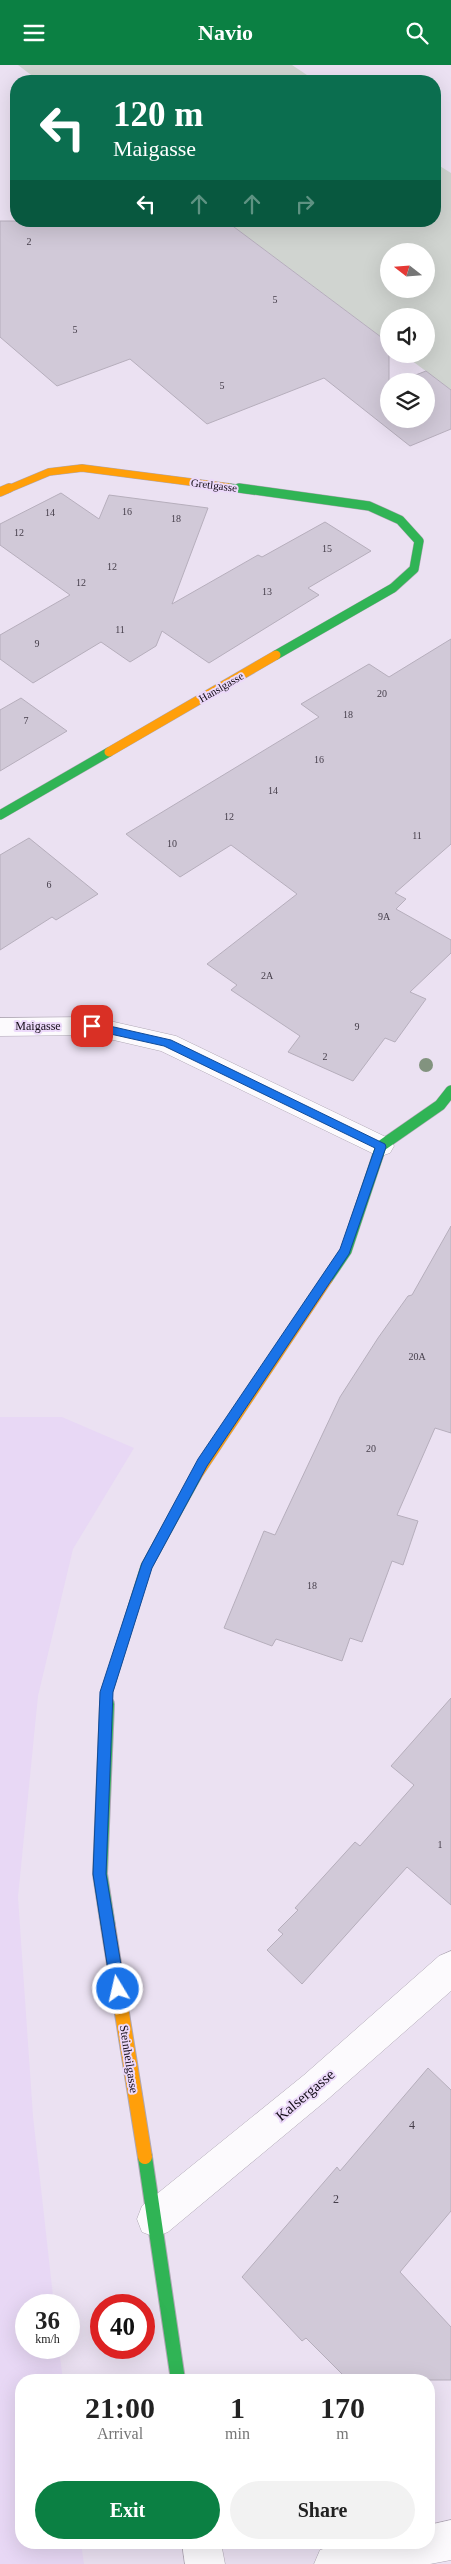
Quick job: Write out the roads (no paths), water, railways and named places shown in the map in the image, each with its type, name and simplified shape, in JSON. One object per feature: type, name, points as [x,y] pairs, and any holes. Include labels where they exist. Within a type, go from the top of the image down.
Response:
[{"type":"street","name":"Gretlgasse","points":[[0,492],[35,475],[60,468],[82,468],[358,503],[389,511],[409,525],[420,541]]},
{"type":"street","name":"Hanslgasse","points":[[0,815],[392,588],[414,569],[420,541]]},
{"type":"street","name":"Maigasse","points":[[0,1027],[92,1026],[167,1043],[381,1147]]},
{"type":"street","points":[[381,1147],[440,1105],[451,1091]]},
{"type":"street","name":"Steinheilgasse","points":[[177,2374],[155,2219],[100,1874],[107,1692],[146,1567],[203,1463],[346,1251],[381,1147]]},
{"type":"street","name":"Kalsergasse","points":[[155,2219],[316,2087],[451,1968]]},
{"type":"street","points":[[435,2543],[451,2540]]},
{"type":"street","points":[[203,2549],[205,2564]]},
{"type":"street","points":[[334,2564],[407,2549]]}]
